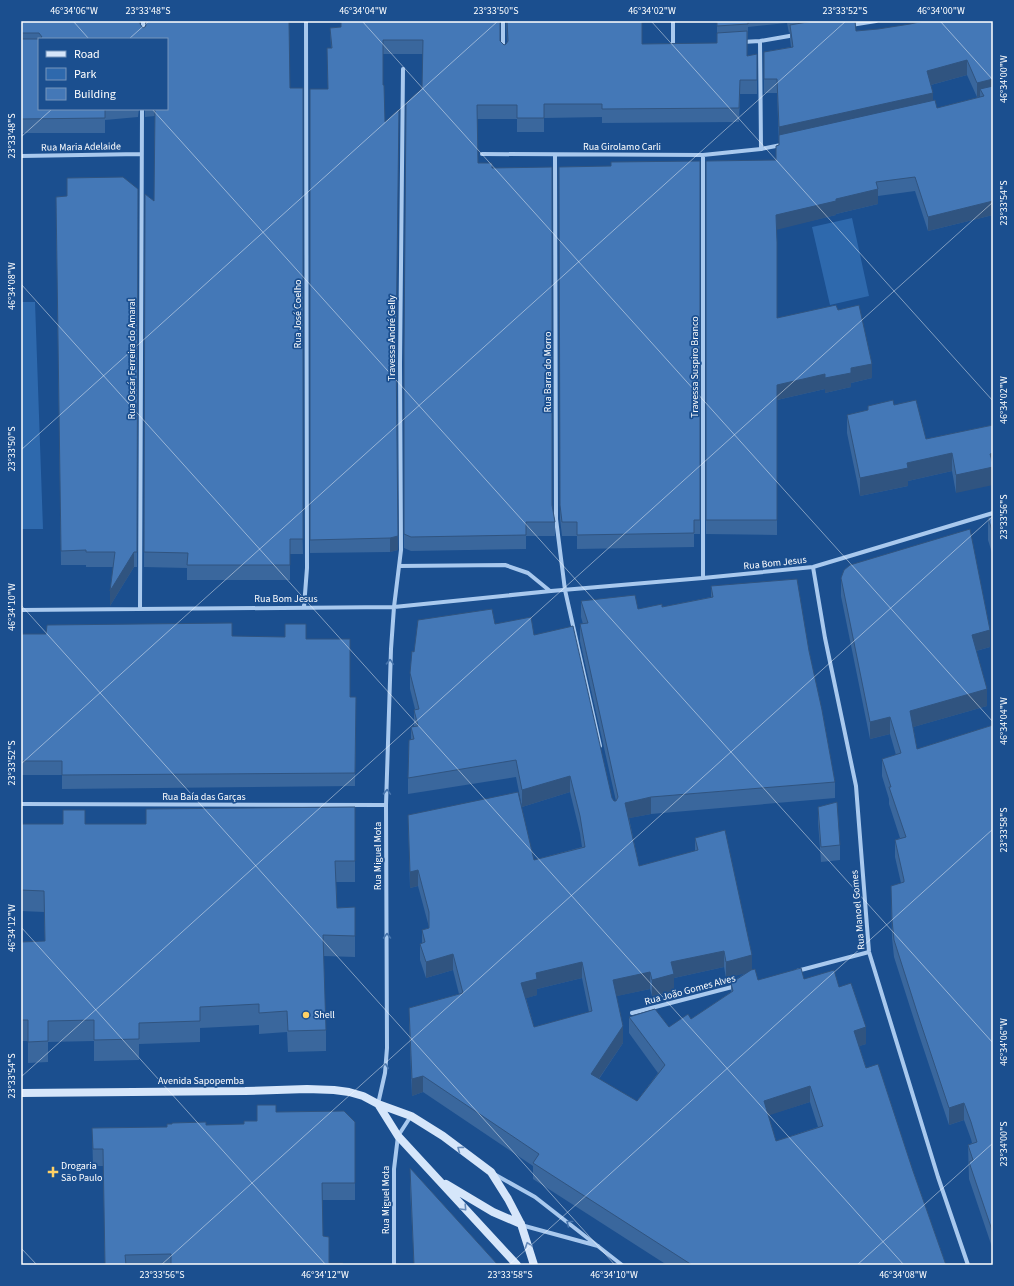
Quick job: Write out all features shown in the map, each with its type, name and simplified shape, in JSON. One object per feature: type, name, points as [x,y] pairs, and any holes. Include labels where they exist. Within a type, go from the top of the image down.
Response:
[{"type":"main road","name":"Avenida Sapopemba","points":[[21,1093],[307,1089],[334,1090],[363,1096],[378,1104],[411,1116],[443,1136],[491,1172],[508,1199],[521,1224],[534,1265]]},
{"type":"main road","points":[[378,1104],[398,1136],[517,1265]]},
{"type":"main road","points":[[438,1179],[493,1212],[521,1224]]},
{"type":"street","points":[[143,21],[143,38]]},
{"type":"street","name":"Rua José Coelho","points":[[304,607],[307,568],[306,21]]},
{"type":"street","points":[[503,21],[504,55]]},
{"type":"street","points":[[673,21],[673,46],[681,46]]},
{"type":"street","points":[[845,26],[876,21]]},
{"type":"street","points":[[737,43],[760,41],[799,34]]},
{"type":"street","points":[[760,41],[761,149]]},
{"type":"street","name":"Travessa André Gelly","points":[[394,607],[401,550],[400,364],[403,69]]},
{"type":"street","name":"Rua Oscár Ferreira do Amaral","points":[[140,608],[142,110]]},
{"type":"street","name":"Rua Girolamo Carli","points":[[482,154],[703,155],[761,149],[783,145]]},
{"type":"street","name":"Rua Maria Adelaide","points":[[21,156],[141,154]]},
{"type":"street","name":"Rua Barra do Morro","points":[[555,155],[556,519],[565,590],[601,753]]},
{"type":"street","name":"Travessa Suspiro Branco","points":[[703,155],[703,578]]},
{"type":"street","name":"Rua Bom Jesus","points":[[21,610],[394,607],[551,591],[703,578],[813,567],[993,513]]},
{"type":"street","points":[[399,566],[505,565],[528,573],[551,591]]},
{"type":"street","name":"Rua Manoel Gomes","points":[[813,567],[825,638],[856,786],[869,952],[938,1177],[968,1265]]},
{"type":"street","name":"Rua Miguel Mota","points":[[378,1104],[385,1073],[387,1048],[386,805],[390,649],[394,607]]},
{"type":"street","name":"Rua Baía das Garças","points":[[21,804],[386,805]]},
{"type":"street","points":[[792,972],[869,952]]},
{"type":"street","name":"Rua João Gomes Alves","points":[[632,1013],[739,986]]},
{"type":"street","points":[[398,1136],[411,1116]]},
{"type":"street","name":"Rua Miguel Mota","points":[[394,1265],[394,1169],[398,1136]]},
{"type":"street","points":[[491,1172],[535,1197],[622,1265]]},
{"type":"street","points":[[521,1224],[600,1247]]},
{"type":"green space","points":[[852,218],[869,296],[830,305],[812,227]]},
{"type":"green space","points":[[21,302],[35,302],[43,529],[21,529]]},
{"type":"building","points":[[21,21],[140,21],[143,28],[146,25],[146,21],[289,21],[290,88],[303,88],[303,539],[290,539],[290,565],[187,565],[188,553],[144,552],[145,194],[154,201],[155,110],[168,110],[168,38],[40,38],[42,37],[39,33],[21,33]]},
{"type":"building","points":[[341,21],[500,21],[500,41],[504,45],[508,41],[507,21],[642,21],[642,44],[717,43],[717,33],[747,31],[747,56],[757,54],[757,80],[740,80],[739,108],[602,109],[602,104],[544,104],[544,118],[517,118],[517,105],[477,105],[478,163],[492,163],[492,168],[552,167],[552,505],[555,522],[526,522],[526,535],[411,537],[404,534],[406,103],[422,88],[423,40],[383,40],[385,122],[399,109],[396,350],[398,536],[390,538],[310,540],[310,89],[328,89],[327,48],[332,48],[330,28],[341,27]]},
{"type":"building","points":[[717,21],[748,21],[748,24],[717,26]]},
{"type":"building","points":[[813,21],[855,21],[856,31],[878,29],[924,21],[993,21],[993,79],[977,83],[967,60],[927,71],[933,93],[779,127],[777,79],[764,79],[764,52],[793,47],[790,25]]},
{"type":"building","points":[[21,39],[38,39],[38,110],[105,110],[105,118],[21,119]]},
{"type":"building","points":[[993,86],[993,201],[928,217],[915,177],[876,182],[878,189],[836,199],[836,201],[776,215],[777,318],[836,305],[838,310],[859,305],[872,364],[851,368],[851,373],[825,378],[825,374],[777,385],[777,520],[706,520],[706,161],[776,160],[776,146],[779,145],[779,135],[935,100],[937,108],[984,96],[980,89]]},
{"type":"building","points":[[700,161],[700,520],[694,520],[694,533],[577,535],[577,522],[562,522],[560,505],[559,167],[611,166],[611,162]]},
{"type":"building","points":[[123,177],[138,189],[137,552],[134,552],[110,591],[115,552],[86,552],[86,550],[61,551],[56,197],[67,196],[67,178]]},
{"type":"building","points":[[893,400],[894,405],[916,400],[926,439],[993,425],[993,453],[990,454],[993,467],[956,475],[952,453],[907,463],[908,468],[860,478],[847,415],[868,410],[868,406]]},
{"type":"building","points":[[993,517],[993,533],[988,518]]},
{"type":"building","points":[[970,529],[990,630],[972,635],[987,689],[910,711],[917,749],[993,725],[993,1233],[969,1162],[973,1160],[968,1145],[977,1142],[971,1122],[964,1103],[949,1108],[894,940],[891,886],[904,882],[895,840],[906,837],[889,787],[891,787],[882,759],[901,753],[890,717],[870,722],[841,578],[844,570],[850,565]]},
{"type":"building","points":[[797,579],[809,651],[822,710],[835,782],[651,797],[625,803],[639,866],[698,850],[695,838],[725,830],[752,955],[726,962],[724,951],[671,962],[674,974],[652,980],[650,972],[613,980],[623,1026],[591,1074],[637,1101],[665,1065],[629,1017],[655,1009],[669,1027],[688,1014],[691,1019],[733,991],[731,983],[751,970],[755,969],[758,980],[801,968],[804,979],[834,970],[839,987],[851,983],[866,1027],[854,1031],[866,1068],[878,1064],[946,1265],[692,1265],[533,1163],[539,1154],[423,1076],[412,1079],[409,1008],[463,993],[453,954],[426,962],[420,944],[425,942],[422,930],[429,928],[429,912],[418,870],[410,872],[408,815],[518,792],[534,860],[585,847],[580,816],[570,776],[522,790],[516,760],[408,778],[409,740],[414,739],[411,727],[418,726],[414,710],[419,709],[410,673],[412,651],[414,652],[418,620],[492,609],[495,624],[531,617],[534,635],[573,626],[612,798],[616,801],[618,797],[580,624],[588,623],[581,601],[635,595],[638,609],[662,604],[662,607],[713,597],[711,586]],"holes":[[[582,962],[592,1011],[534,1027],[521,983],[537,979],[536,973]],[[810,1086],[823,1126],[776,1141],[764,1101]]]},
{"type":"building","points":[[232,623],[232,636],[285,637],[285,624],[306,624],[306,639],[350,639],[350,697],[356,697],[355,773],[62,775],[62,761],[21,761],[21,634],[46,634],[47,625]]},
{"type":"building","points":[[837,802],[840,845],[821,847],[818,807]]},
{"type":"building","points":[[355,807],[355,861],[335,861],[337,908],[355,907],[355,936],[323,935],[326,1030],[288,1031],[287,1011],[259,1013],[259,1004],[200,1007],[200,1021],[139,1023],[139,1039],[94,1040],[94,1020],[48,1021],[48,1041],[28,1042],[28,1020],[21,1020],[21,942],[45,941],[44,891],[21,890],[21,824],[63,824],[63,810],[85,810],[85,824],[146,824],[146,809]]},
{"type":"building","points":[[257,1105],[276,1105],[276,1112],[344,1111],[355,1122],[355,1183],[322,1183],[323,1236],[329,1237],[329,1263],[343,1263],[343,1265],[171,1265],[171,1254],[125,1255],[126,1265],[105,1265],[103,1149],[93,1149],[92,1128],[167,1127],[167,1124],[172,1123],[206,1122],[206,1125],[244,1124],[244,1121],[257,1121]]},
{"type":"building","points":[[410,1168],[498,1265],[414,1265]]},
{"type":"building","points":[[22,1184],[22,1265],[21,1265]]},
{"type":"place","name":"Shell","points":[[306,1015]]},
{"type":"place","name":"Drogaria São Paulo","points":[[53,1172]]}]
